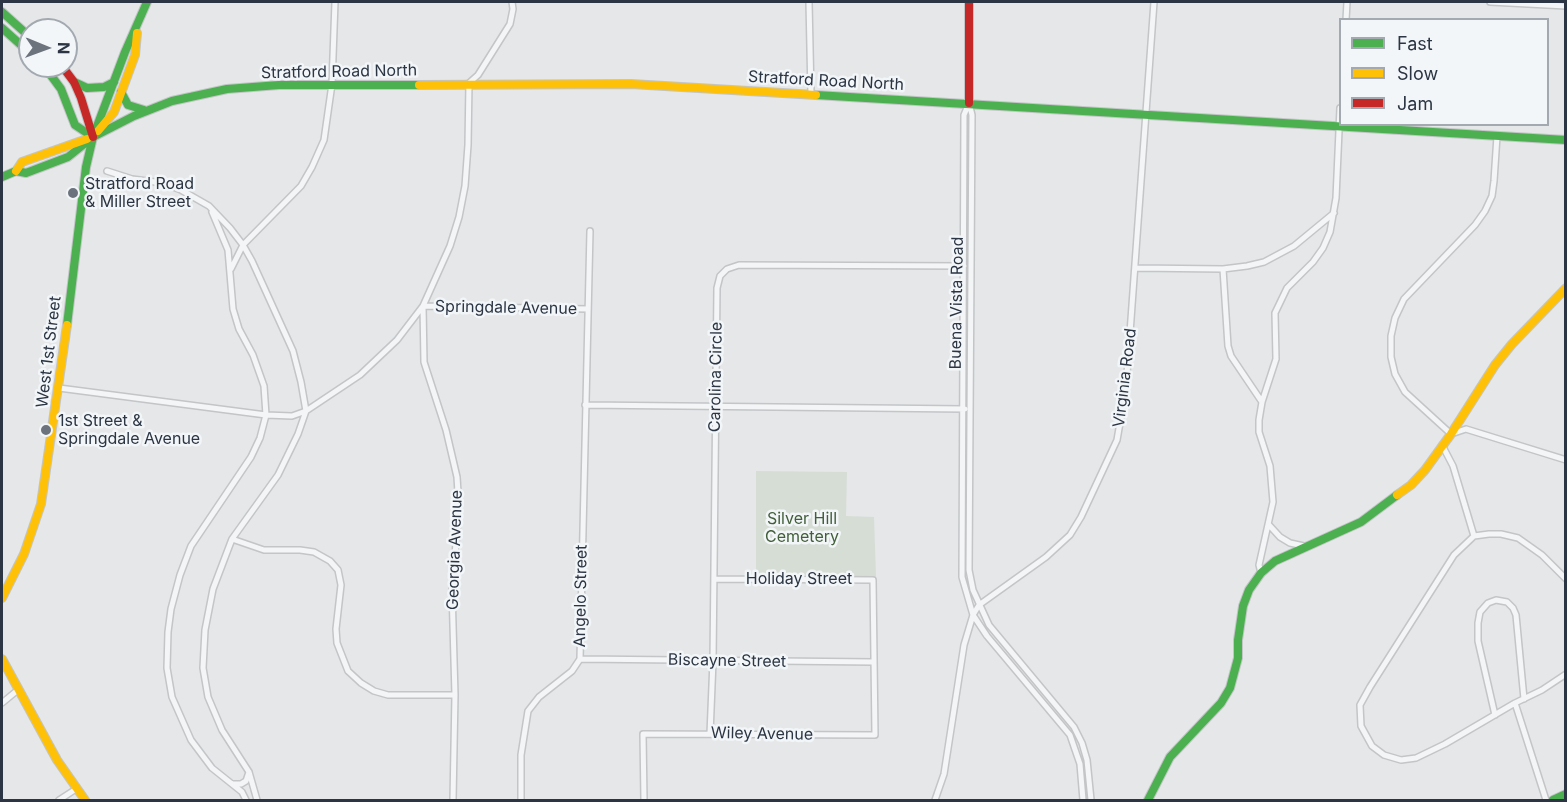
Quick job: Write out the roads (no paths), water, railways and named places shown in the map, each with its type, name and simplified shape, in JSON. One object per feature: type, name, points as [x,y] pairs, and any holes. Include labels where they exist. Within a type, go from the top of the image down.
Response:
[{"type":"main road","points":[[2,177],[16,171],[26,173],[68,157],[93,137],[114,112],[135,55],[138,26],[147,2]]},
{"type":"main road","name":"Buena Vista Road","points":[[969,2],[969,103]]},
{"type":"main road","points":[[2,12],[18,26]]},
{"type":"main road","name":"West 1st Street","points":[[2,598],[24,554],[41,504],[59,388],[86,167],[93,137],[125,52],[138,26]]},
{"type":"main road","points":[[2,28],[18,42]]},
{"type":"main road","points":[[53,78],[61,89],[75,125],[93,137]]},
{"type":"main road","points":[[71,78],[81,98],[93,137]]},
{"type":"main road","points":[[74,82],[87,88],[104,87],[114,82]]},
{"type":"main road","name":"Stratford Road North","points":[[93,137],[146,110],[185,97],[227,89],[333,84],[469,83],[631,84],[1566,140]]},
{"type":"main road","points":[[121,92],[128,105],[138,110],[146,110]]},
{"type":"main road","points":[[1148,801],[1170,757],[1221,703],[1230,688],[1238,658],[1243,606],[1249,590],[1261,573],[1275,561],[1361,522],[1390,502],[1425,470],[1495,365],[1566,288]]},
{"type":"main road","points":[[2,659],[57,760],[85,801]]},
{"type":"main road","points":[[1553,801],[1566,794]]},
{"type":"street","points":[[230,274],[234,260],[243,245],[301,186],[324,140],[333,84],[335,2]]},
{"type":"street","points":[[469,83],[478,75],[510,24],[512,2]]},
{"type":"street","points":[[809,2],[811,94]]},
{"type":"street","name":"Virginia Road","points":[[935,801],[944,774],[964,645],[973,615],[979,605],[1046,557],[1070,535],[1082,517],[1110,457],[1122,422],[1136,268],[1154,2]]},
{"type":"street","points":[[1346,18],[1347,2]]},
{"type":"street","points":[[1490,2],[1566,6]]},
{"type":"street","name":"Georgia Avenue","points":[[453,801],[455,695],[452,590],[459,508],[457,477],[446,430],[424,362],[423,306],[450,246],[459,217],[465,186],[469,83]]},
{"type":"street","points":[[969,103],[964,115],[961,567],[965,591],[973,615],[987,636],[1070,735],[1080,764],[1083,801]]},
{"type":"street","name":"Buena Vista Road","points":[[969,103],[972,115],[969,570],[979,605],[989,626],[1074,727],[1082,742],[1087,760],[1091,801]]},
{"type":"street","points":[[1261,573],[1259,565],[1273,502],[1273,483],[1259,432],[1262,402],[1276,359],[1275,313],[1287,288],[1313,262],[1330,232],[1336,198],[1339,127]]},
{"type":"street","points":[[1497,136],[1492,196],[1485,211],[1475,225],[1404,299],[1395,318],[1391,336],[1391,357],[1395,374],[1405,392],[1451,434],[1466,429],[1566,460]]},
{"type":"street","points":[[107,171],[132,179],[163,183],[188,193],[209,206],[243,245],[293,351],[301,382],[306,411],[292,449],[278,475],[232,539],[218,572],[207,612],[204,638],[203,668],[213,711],[227,740],[249,772],[257,801]]},
{"type":"street","points":[[209,206],[228,250],[233,309],[264,386],[266,415],[260,438],[251,457],[191,546],[176,589],[168,632],[168,676],[176,708],[196,747],[212,768],[242,792],[246,801]]},
{"type":"street","points":[[1136,268],[1223,269],[1248,266],[1280,255],[1307,237],[1334,213]]},
{"type":"street","points":[[588,309],[590,231]]},
{"type":"street","name":"Carolina Circle","points":[[710,734],[713,661],[717,288],[720,276],[727,268],[739,265],[971,266]]},
{"type":"street","points":[[1223,269],[1228,346],[1262,402]]},
{"type":"street","name":"Springdale Avenue","points":[[59,388],[266,415],[292,416],[306,411],[360,375],[397,340],[423,306],[588,309],[585,405]]},
{"type":"street","points":[[585,405],[969,409]]},
{"type":"street","name":"Angelo Street","points":[[521,801],[521,755],[528,711],[539,697],[573,671],[580,659],[585,405]]},
{"type":"street","points":[[1442,444],[1454,466],[1474,536]]},
{"type":"street","points":[[1269,525],[1280,537],[1290,543],[1306,546]]},
{"type":"street","points":[[1566,579],[1542,555],[1518,538],[1501,534],[1474,536],[1454,555],[1370,687],[1360,705],[1359,720],[1366,736],[1377,750],[1392,758],[1407,760],[1427,754],[1566,674]]},
{"type":"street","points":[[232,539],[264,550],[314,552],[330,561],[338,570],[341,585],[336,629],[337,643],[348,672],[361,683],[374,691],[388,695],[455,695]]},
{"type":"street","name":"Holiday Street","points":[[714,579],[873,580],[874,662]]},
{"type":"street","points":[[1494,715],[1478,641],[1478,623],[1480,612],[1488,603],[1496,600],[1507,602],[1516,615],[1524,699]]},
{"type":"street","name":"Biscayne Street","points":[[580,659],[874,662]]},
{"type":"street","name":"Wiley Avenue","points":[[644,801],[643,734],[875,735],[874,662]]},
{"type":"street","points":[[2,703],[19,689]]},
{"type":"street","points":[[1515,703],[1546,801]]},
{"type":"street","points":[[232,784],[241,784],[246,781],[249,772]]},
{"type":"street","points":[[59,801],[76,789]]},
{"type":"place","name":"Stratford Road & Miller Street","points":[[73,193]]},
{"type":"place","name":"1st Street & Springdale Avenue","points":[[46,430]]},
{"type":"park label","name":"Silver Hill Cemetery","points":[[802,528]]}]
